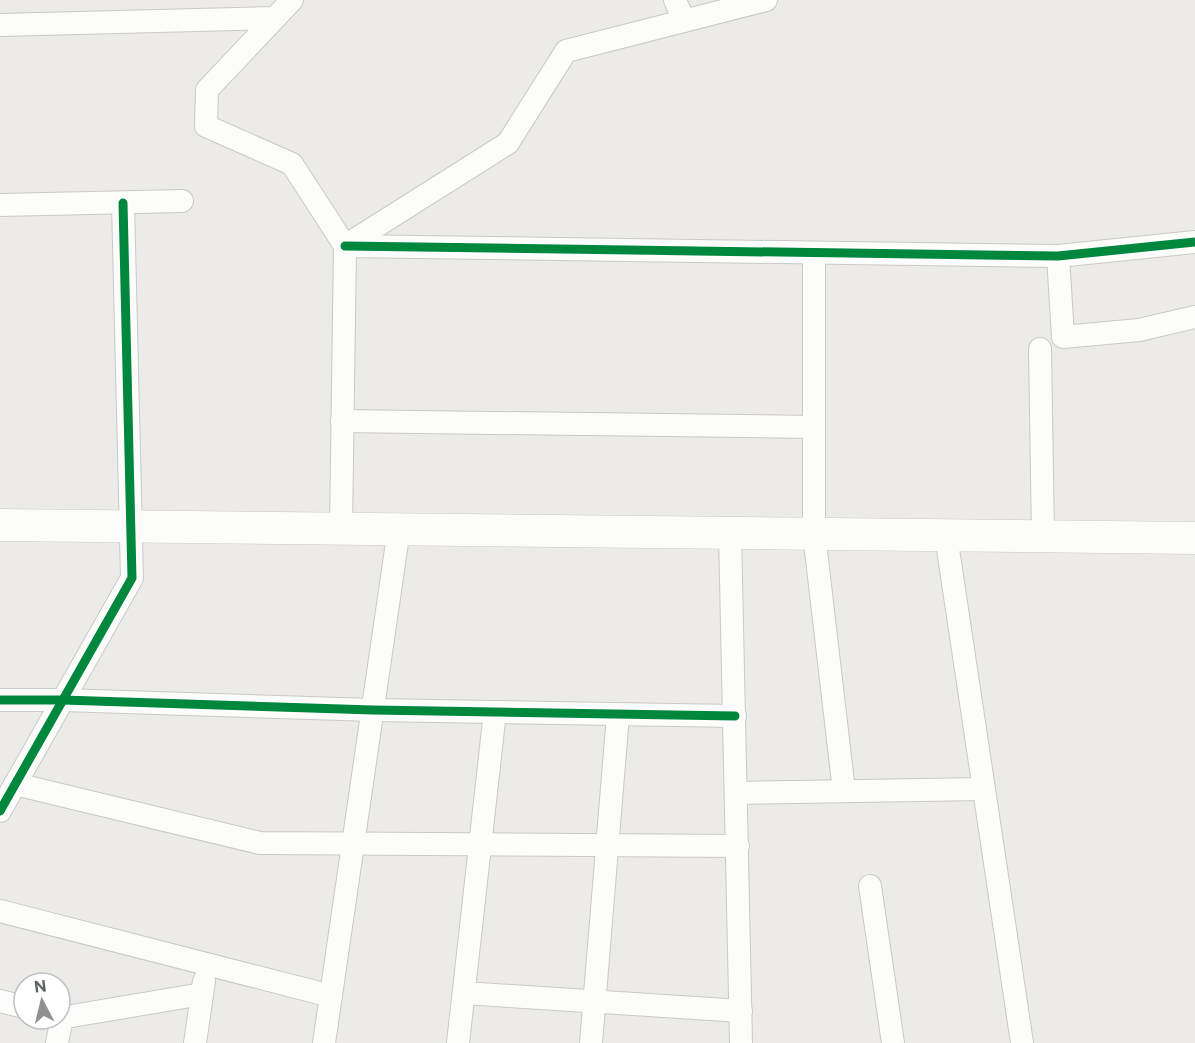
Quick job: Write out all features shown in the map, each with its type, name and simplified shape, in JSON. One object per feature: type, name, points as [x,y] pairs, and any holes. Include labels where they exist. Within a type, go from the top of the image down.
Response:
[{"type":"main road","points":[[0,525],[1195,538]]},
{"type":"street","points":[[292,0],[207,90],[206,126],[292,165],[345,246],[341,529]]},
{"type":"street","points":[[675,0],[684,21]]},
{"type":"street","points":[[345,246],[508,143],[566,51],[766,0]]},
{"type":"street","points":[[0,25],[274,18]]},
{"type":"street","points":[[0,206],[182,201]]},
{"type":"street","points":[[0,811],[132,578],[123,203]]},
{"type":"street","points":[[345,246],[1058,256],[1195,242]]},
{"type":"street","points":[[814,253],[814,534],[844,791]]},
{"type":"street","points":[[1058,256],[1063,337],[1138,330],[1195,317]]},
{"type":"street","points":[[1040,349],[1043,537]]},
{"type":"street","points":[[342,421],[814,427]]},
{"type":"street","points":[[324,1043],[399,530]]},
{"type":"street","points":[[730,533],[741,1043]]},
{"type":"street","points":[[946,536],[1022,1043]]},
{"type":"street","points":[[0,700],[373,710],[735,716]]},
{"type":"street","points":[[458,1043],[495,712]]},
{"type":"street","points":[[591,1043],[618,715]]},
{"type":"street","points":[[15,784],[260,843],[738,846]]},
{"type":"street","points":[[737,793],[984,789]]},
{"type":"street","points":[[870,886],[893,1043]]},
{"type":"street","points":[[0,911],[331,996]]},
{"type":"street","points":[[195,1043],[207,965]]},
{"type":"street","points":[[464,993],[741,1011]]},
{"type":"street","points":[[72,1016],[202,994]]},
{"type":"cycle path","points":[[0,811],[132,578],[123,203]]},
{"type":"cycle path","points":[[345,246],[1058,256],[1195,242]]},
{"type":"cycle path","points":[[0,700],[373,710],[735,716]]}]
